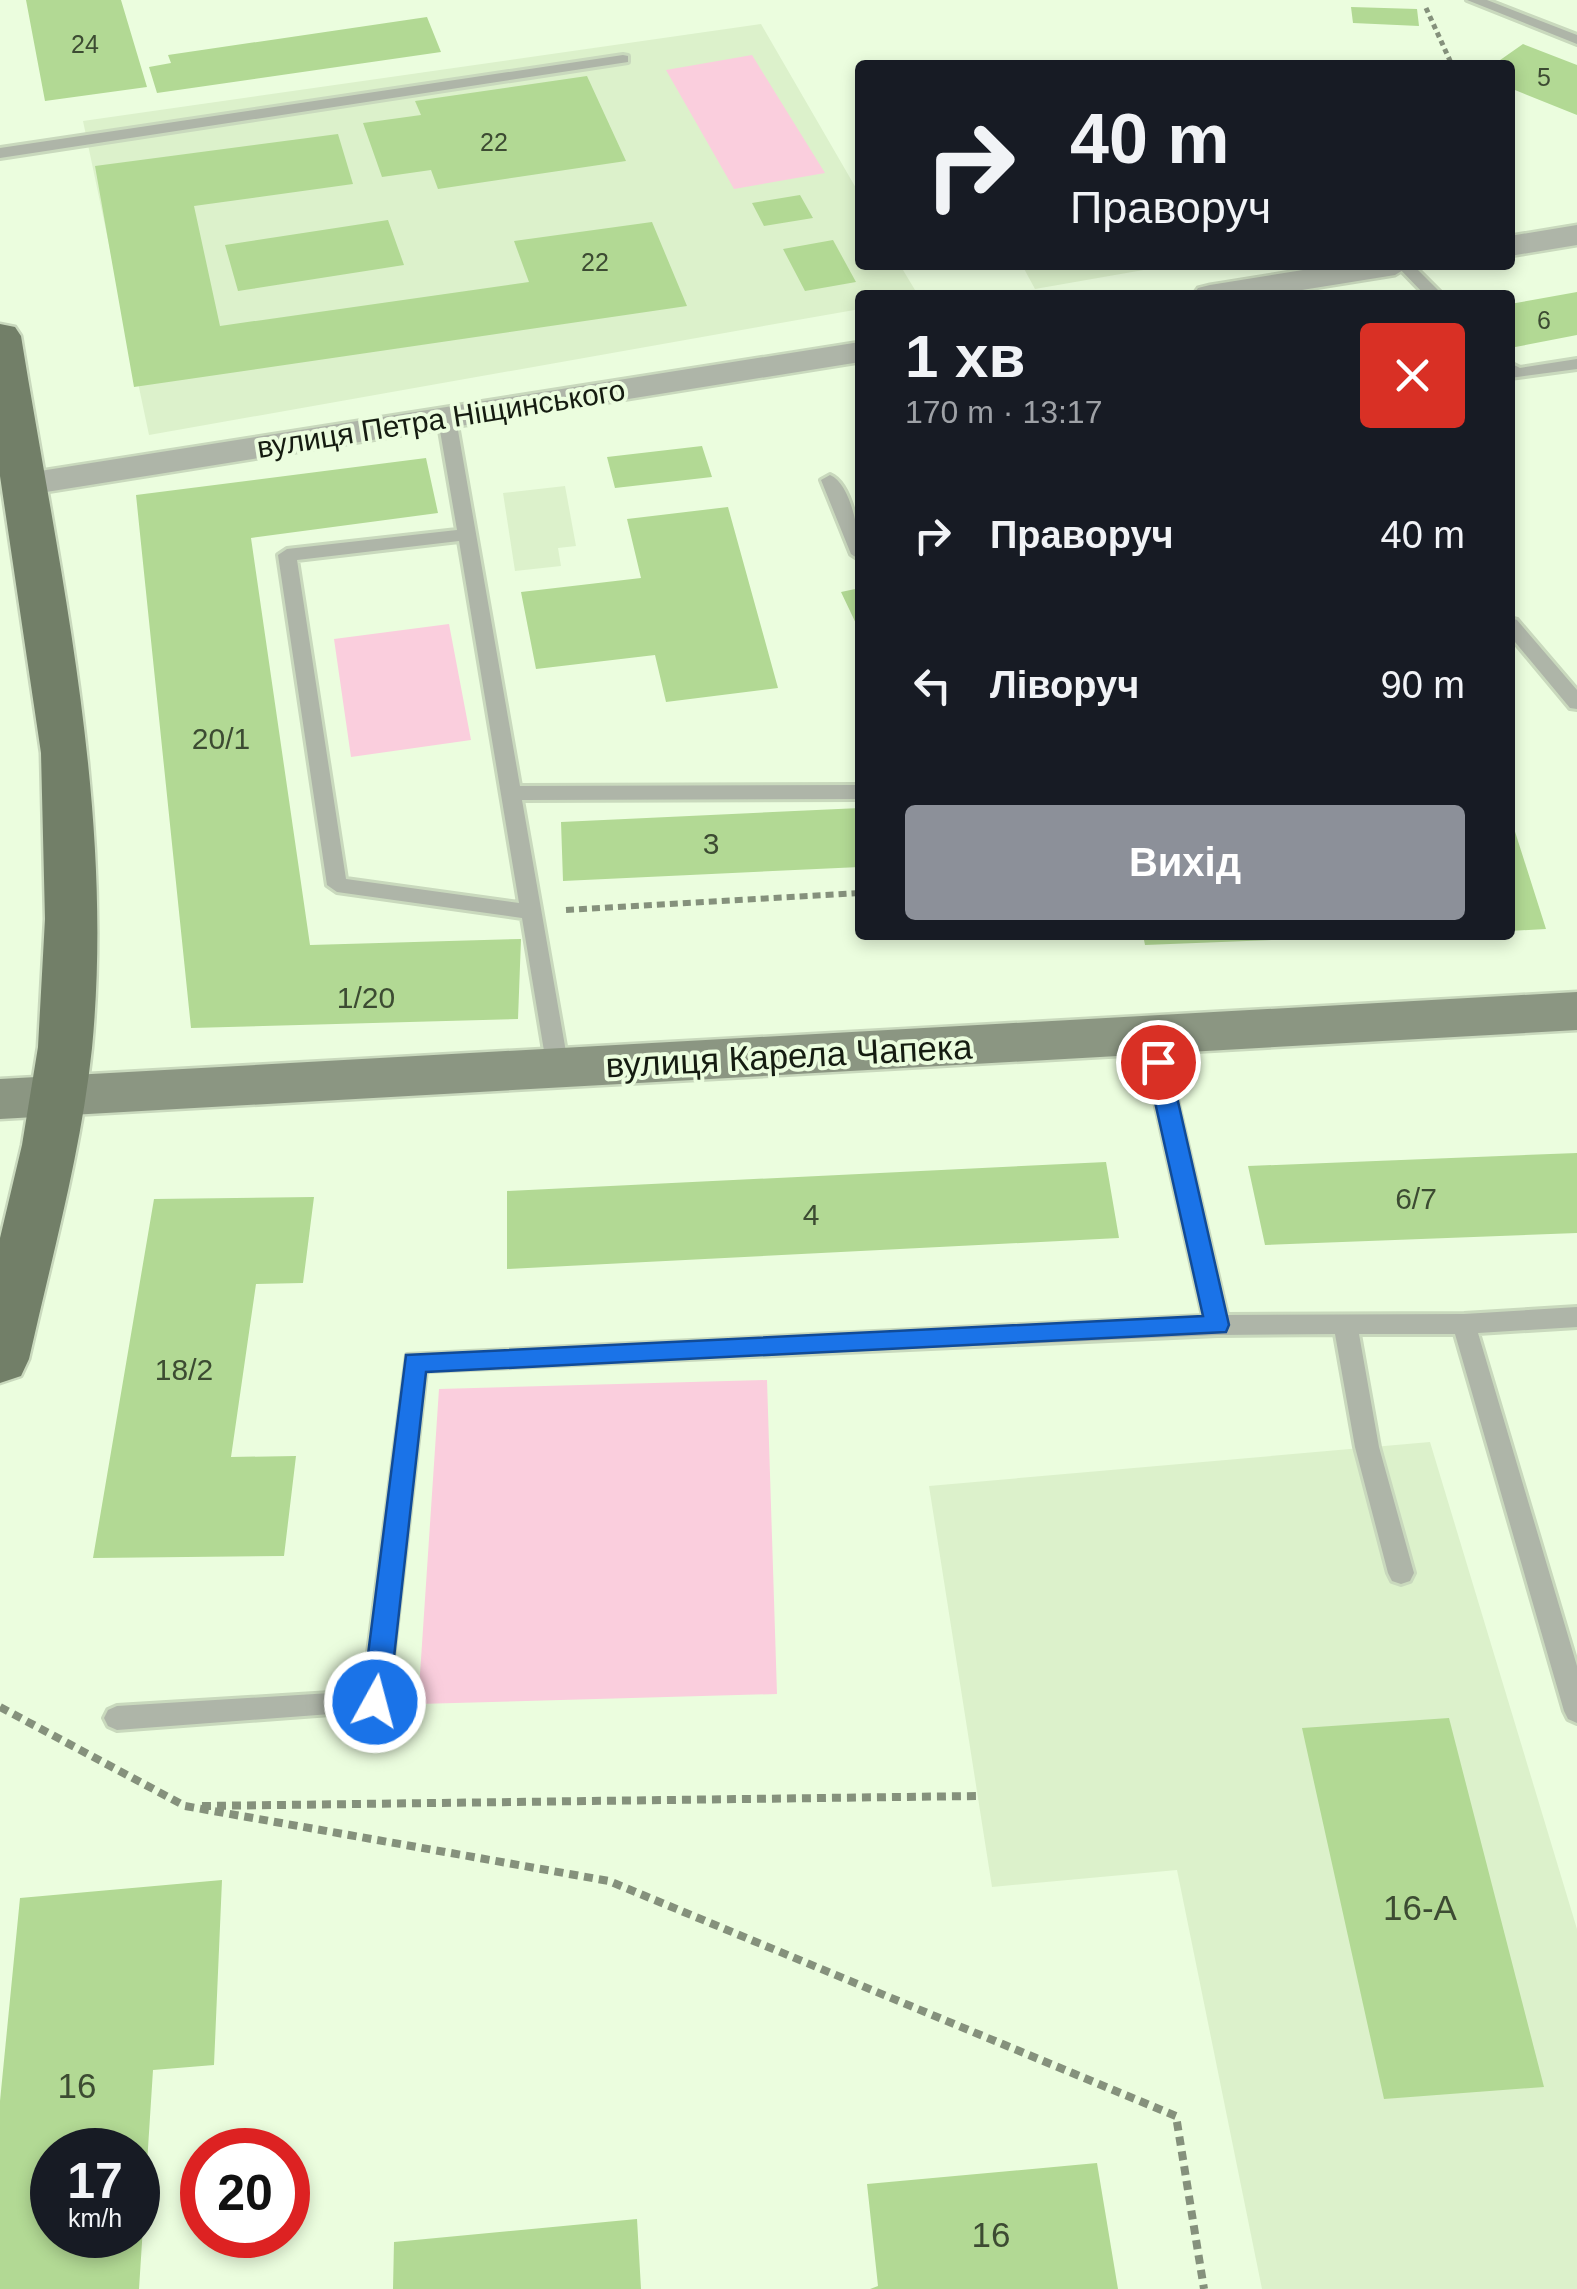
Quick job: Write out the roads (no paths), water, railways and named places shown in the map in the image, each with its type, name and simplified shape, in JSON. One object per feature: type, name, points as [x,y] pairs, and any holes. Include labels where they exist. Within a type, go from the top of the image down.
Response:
[{"type":"main road","points":[[0,336],[65,753],[71,920],[58,1097],[0,1359]]},
{"type":"street","points":[[1515,245],[1577,234]]},
{"type":"street","points":[[1241,290],[1364,270]]},
{"type":"street","name":"вулиця Петра Ніщинського","points":[[21,484],[855,353]]},
{"type":"street","name":"вулиця Карела Чапека","points":[[0,1099],[1577,1011]]},
{"type":"lane","points":[[1474,0],[1577,40]]},
{"type":"lane","points":[[0,153],[624,59]]},
{"type":"lane","points":[[1409,270],[1430,290]]},
{"type":"lane","points":[[1515,373],[1577,364]]},
{"type":"lane","points":[[447,419],[463,534],[558,1068]]},
{"type":"lane","points":[[830,480],[855,542]]},
{"type":"lane","points":[[463,534],[287,555],[337,884],[530,912]]},
{"type":"lane","points":[[1515,630],[1577,703]]},
{"type":"lane","points":[[509,792],[855,792]]},
{"type":"lane","points":[[1151,1035],[1217,1325]]},
{"type":"lane","points":[[116,1718],[375,1702],[415,1362],[1217,1325],[1464,1324],[1577,1317]]},
{"type":"lane","points":[[1464,1324],[1577,1711]]},
{"type":"lane","points":[[1345,1325],[1367,1448],[1401,1573]]}]
